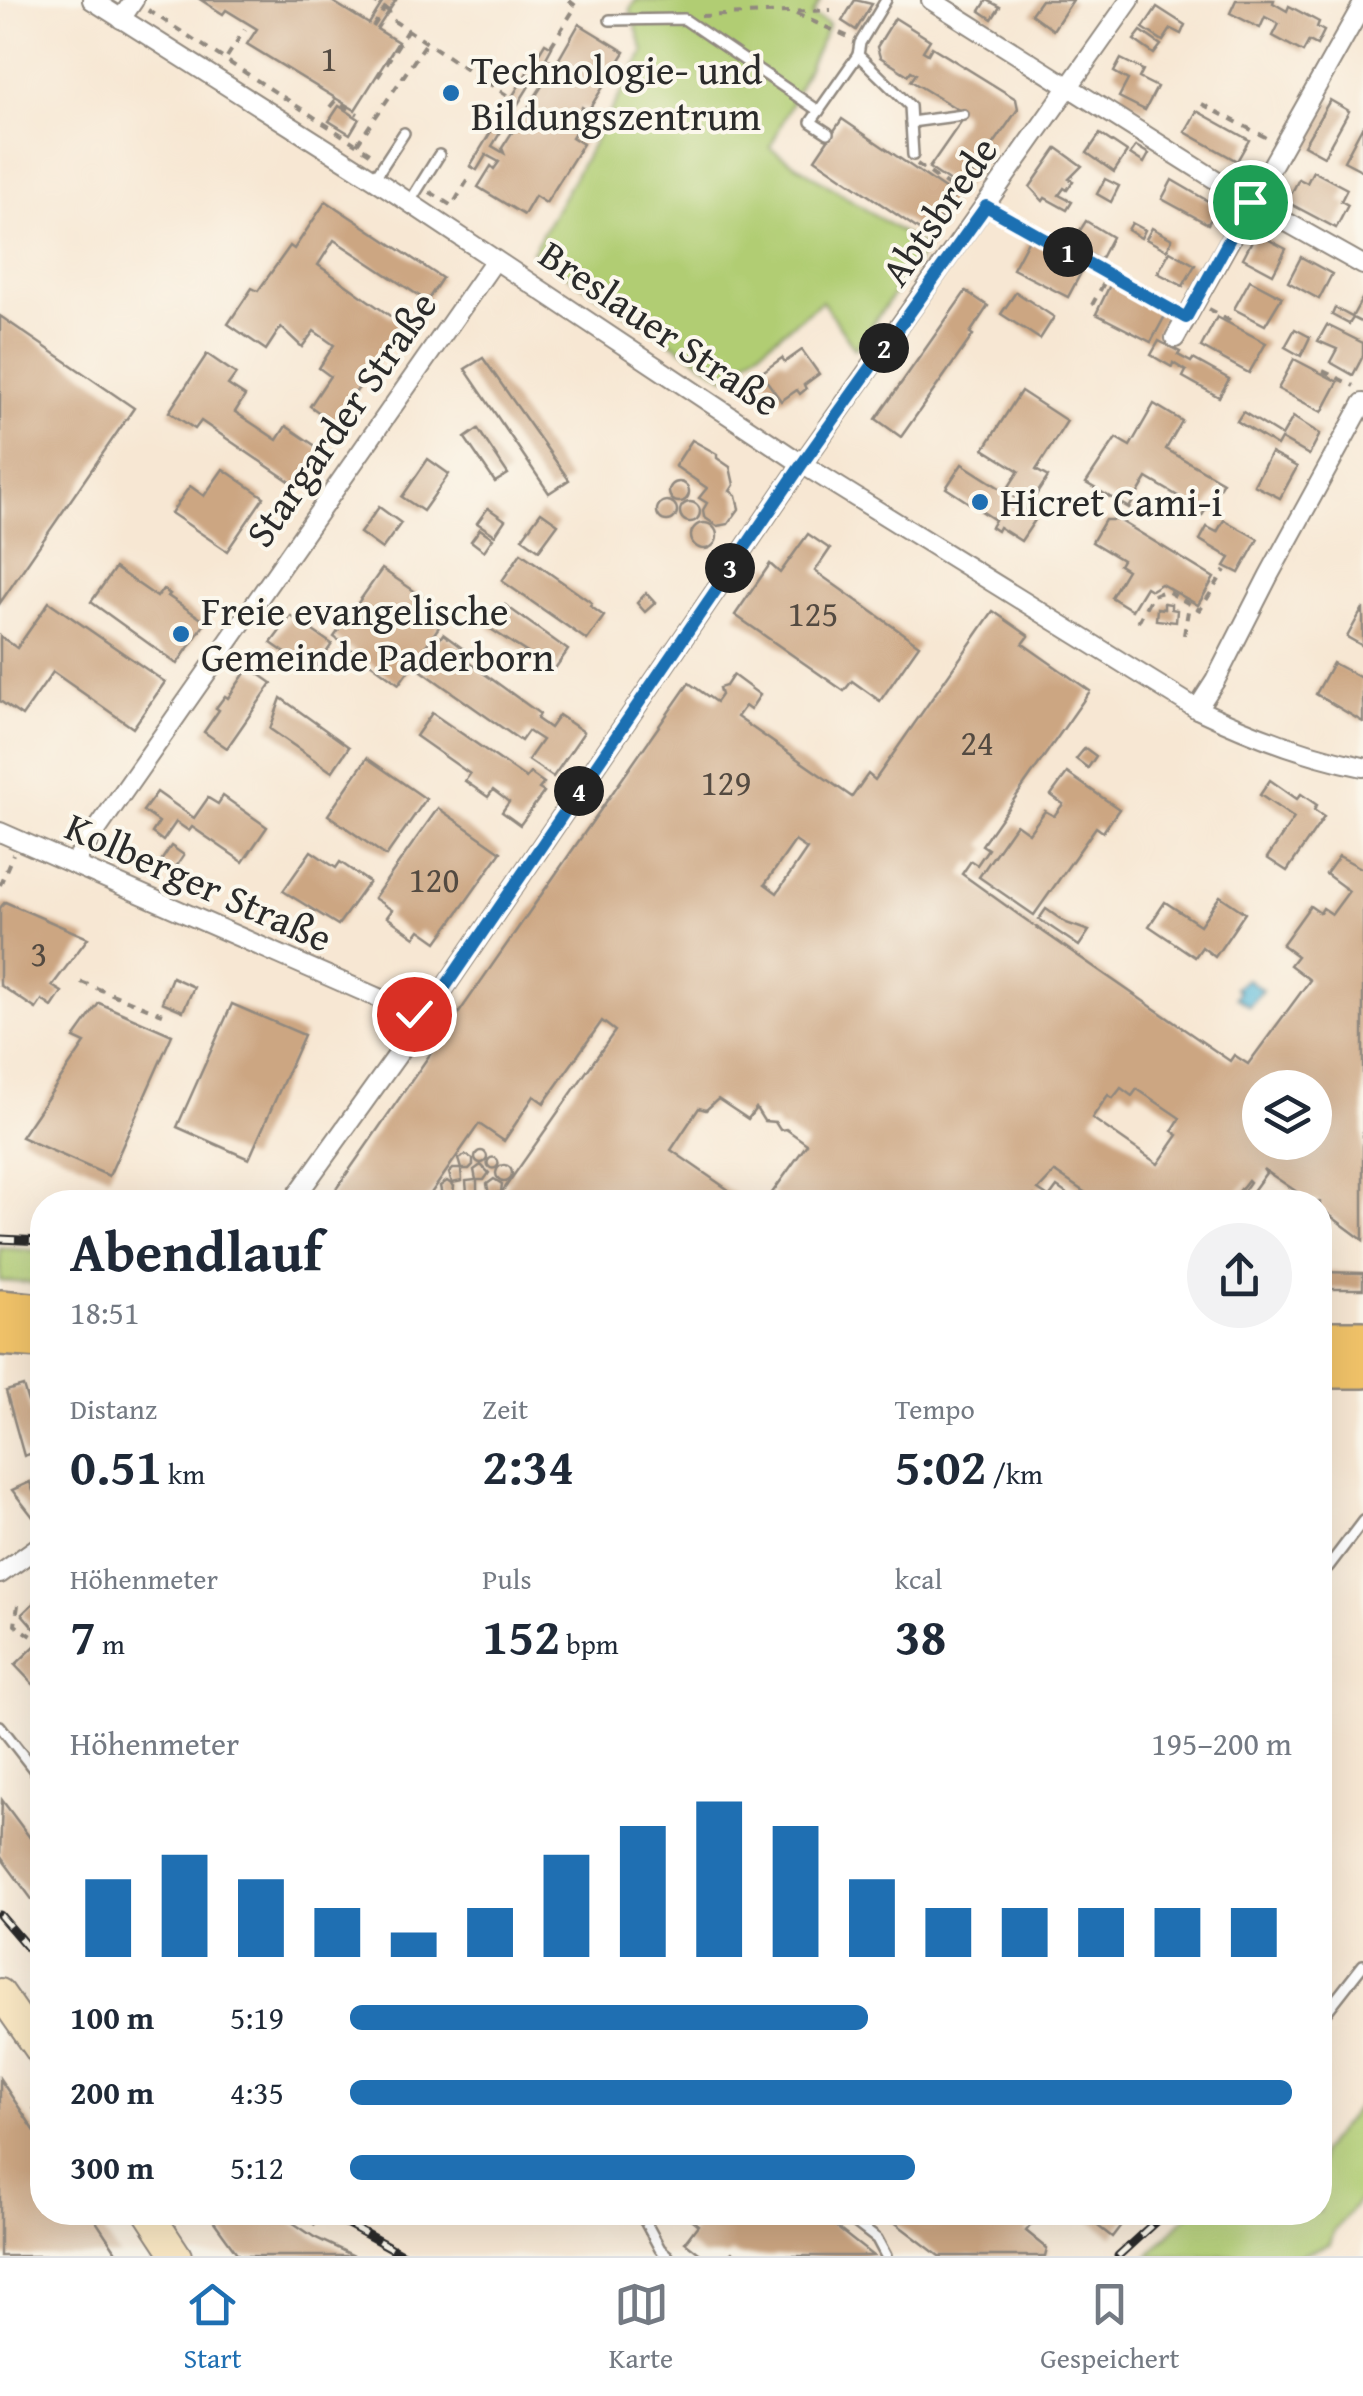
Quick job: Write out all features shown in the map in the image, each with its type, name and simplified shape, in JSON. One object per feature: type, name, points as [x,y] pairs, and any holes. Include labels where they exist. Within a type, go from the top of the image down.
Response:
[{"type":"highway","points":[[0,1308],[30,1311]]},
{"type":"highway","points":[[0,1337],[30,1339]]},
{"type":"highway","points":[[1332,1346],[1363,1363]]},
{"type":"highway","points":[[1332,1368],[1363,1363]]},
{"type":"main road","points":[[0,1992],[30,2036]]},
{"type":"main road","points":[[157,2225],[177,2256]]},
{"type":"street","name":"Breslauer Straße","points":[[92,0],[374,179],[802,464],[1197,709],[1267,741],[1316,758],[1363,768]]},
{"type":"street","points":[[121,19],[133,0]]},
{"type":"street","points":[[931,0],[1250,202],[1363,265]]},
{"type":"street","name":"Abtsbrede","points":[[301,1190],[424,1018],[802,464],[1130,0]]},
{"type":"street","points":[[1175,338],[1363,4]]},
{"type":"street","name":"Stargarder Straße","points":[[73,864],[495,260]]},
{"type":"street","points":[[1197,709],[1363,403]]},
{"type":"street","name":"Kolberger Straße","points":[[0,832],[424,1018]]},
{"type":"street","points":[[0,1574],[30,1553]]},
{"type":"lane","points":[[828,132],[811,122],[858,55],[860,43],[886,0]]},
{"type":"lane","points":[[610,20],[684,19],[819,111]]},
{"type":"lane","points":[[858,55],[910,106],[913,155]]},
{"type":"lane","points":[[911,122],[963,115]]},
{"type":"lane","points":[[374,179],[404,132]]},
{"type":"lane","points":[[409,203],[439,155]]},
{"type":"lane","points":[[1332,1563],[1363,1521]]},
{"type":"lane","points":[[0,1726],[30,1765]]},
{"type":"lane","points":[[1332,2005],[1363,1965]]},
{"type":"lane","points":[[647,2225],[668,2256]]},
{"type":"lane","points":[[859,2225],[877,2239],[886,2256]]},
{"type":"path","points":[[133,0],[385,162]]},
{"type":"path","points":[[372,0],[389,10],[391,18],[511,98]]},
{"type":"path","points":[[373,27],[390,0]]},
{"type":"path","points":[[551,46],[576,6],[568,0]]},
{"type":"path","points":[[684,19],[832,10]]},
{"type":"path","points":[[791,12],[860,43]]},
{"type":"path","points":[[228,55],[245,29]]},
{"type":"path","points":[[378,77],[408,29]]},
{"type":"path","points":[[357,144],[428,42]]},
{"type":"path","points":[[330,107],[335,101],[358,114]]},
{"type":"path","points":[[1202,104],[1282,146]]},
{"type":"path","points":[[913,155],[916,164],[965,198]]},
{"type":"path","points":[[420,185],[451,205],[475,168]]},
{"type":"path","points":[[986,206],[1109,274],[1191,310],[1231,321]]},
{"type":"path","points":[[1092,305],[1109,274]]},
{"type":"path","points":[[1324,370],[1363,391]]},
{"type":"path","points":[[1138,622],[1152,595],[1166,591],[1200,610],[1224,570]]},
{"type":"path","points":[[1184,635],[1189,604]]},
{"type":"path","points":[[0,886],[7,869]]},
{"type":"path","points":[[81,982],[170,1017]]},
{"type":"path","points":[[18,1606],[15,1625],[30,1635]]},
{"type":"green space","points":[[636,0],[821,0],[812,15],[829,24],[770,148],[926,248],[855,349],[822,301],[725,377],[532,252],[644,52],[630,9]]},
{"type":"green space","points":[[0,1248],[30,1250],[30,1283],[0,1281]]},
{"type":"green space","points":[[1363,2100],[1363,2195],[1334,2231],[1330,2244],[1303,2256],[1148,2256],[1178,2225],[1332,2225],[1332,2138]]},
{"type":"water","points":[[1247,979],[1262,990],[1249,1006],[1236,997],[1239,991],[1235,988]]},
{"type":"building","points":[[201,0],[330,0],[369,24],[384,0],[396,0],[377,29],[398,42],[355,110],[247,44],[257,29]]},
{"type":"building","points":[[855,0],[872,4],[856,30],[842,21]]},
{"type":"building","points":[[987,0],[1000,7],[992,19],[980,11]]},
{"type":"building","points":[[1041,0],[1073,0],[1053,30],[1031,14]]},
{"type":"building","points":[[1236,0],[1274,0],[1287,11],[1289,6],[1319,22],[1317,27],[1324,31],[1317,45],[1309,41],[1303,52],[1273,36],[1279,24],[1265,17],[1260,28],[1230,13]]},
{"type":"building","points":[[1157,7],[1185,25],[1181,34],[1171,29],[1163,41],[1143,28]]},
{"type":"building","points":[[895,18],[930,40],[923,51],[928,54],[932,47],[1016,99],[1018,109],[962,190],[929,168],[963,119],[962,112],[911,81],[916,74],[911,71],[908,75],[880,57],[877,47]]},
{"type":"building","points":[[579,24],[625,52],[588,111],[582,107],[578,114],[584,118],[572,137],[583,144],[546,203],[535,196],[524,215],[478,187],[491,166],[494,169],[499,162],[486,155],[477,170],[470,166],[545,43],[552,47],[546,58],[555,64],[551,70],[542,65],[492,146],[504,153],[502,148],[556,64]]},
{"type":"building","points":[[1141,31],[1161,45],[1154,54],[1134,40]]},
{"type":"building","points":[[1121,59],[1143,70],[1139,78],[1157,87],[1145,110],[1119,97],[1128,80],[1114,72]]},
{"type":"building","points":[[1330,100],[1349,111],[1324,156],[1304,145]]},
{"type":"building","points":[[339,106],[359,119],[350,134],[329,121]]},
{"type":"building","points":[[1197,111],[1249,140],[1237,161],[1185,132]]},
{"type":"building","points":[[842,119],[955,196],[928,236],[815,159]]},
{"type":"building","points":[[1363,125],[1363,171],[1344,161]]},
{"type":"building","points":[[1100,134],[1127,152],[1114,172],[1087,153]]},
{"type":"building","points":[[1136,146],[1149,154],[1144,163],[1130,154]]},
{"type":"building","points":[[1057,148],[1082,166],[1069,179],[1073,181],[1067,190],[1064,188],[1059,195],[1072,202],[1067,210],[1045,198],[1043,201],[1030,187]]},
{"type":"building","points":[[1313,171],[1347,189],[1341,201],[1348,205],[1336,228],[1287,202],[1299,179],[1307,183]]},
{"type":"building","points":[[1105,179],[1119,186],[1111,202],[1097,194]]},
{"type":"building","points":[[1172,180],[1218,207],[1208,224],[1162,199]]},
{"type":"building","points":[[326,201],[442,278],[427,301],[334,240],[318,265],[403,325],[334,423],[310,406],[330,376],[319,368],[334,345],[314,331],[302,347],[281,327],[266,350],[228,324],[252,288],[258,291],[290,246],[294,249]]},
{"type":"building","points":[[1086,221],[1112,237],[1100,260],[1072,243]]},
{"type":"building","points":[[1132,223],[1145,230],[1141,238],[1128,230]]},
{"type":"building","points":[[1152,228],[1172,239],[1167,250],[1146,239]]},
{"type":"building","points":[[1256,233],[1286,249],[1273,274],[1243,258]]},
{"type":"building","points":[[1029,239],[1084,267],[1068,297],[1013,269]]},
{"type":"building","points":[[1170,251],[1195,265],[1183,286],[1158,273]]},
{"type":"building","points":[[1301,257],[1332,274],[1319,299],[1288,282]]},
{"type":"building","points":[[1250,280],[1282,297],[1265,325],[1234,309]]},
{"type":"building","points":[[1111,283],[1167,312],[1151,342],[1096,314]]},
{"type":"building","points":[[966,291],[988,306],[970,333],[973,335],[901,437],[876,419]]},
{"type":"building","points":[[1016,292],[1054,317],[1040,339],[1001,314]]},
{"type":"building","points":[[1363,297],[1363,323],[1353,318],[1349,324],[1332,315],[1335,308],[1352,317]]},
{"type":"building","points":[[0,316],[134,408],[0,603]]},
{"type":"building","points":[[1217,317],[1266,343],[1249,373],[1201,347]]},
{"type":"building","points":[[1327,325],[1363,343],[1363,356],[1353,375],[1330,362],[1337,349],[1318,341]]},
{"type":"building","points":[[1295,329],[1310,337],[1301,356],[1285,347]]},
{"type":"building","points":[[1159,341],[1180,352],[1178,355],[1229,379],[1219,397],[1183,377],[1186,371],[1151,355]]},
{"type":"building","points":[[802,350],[819,374],[804,385],[806,389],[800,394],[797,390],[781,401],[761,373]]},
{"type":"building","points":[[207,354],[236,374],[228,385],[245,396],[235,412],[277,440],[286,426],[323,451],[298,487],[201,421],[195,429],[169,412]]},
{"type":"building","points":[[483,358],[569,480],[549,493],[465,369]]},
{"type":"building","points":[[1294,359],[1338,382],[1322,412],[1278,389]]},
{"type":"building","points":[[1021,391],[1067,421],[1036,470],[1048,477],[1026,510],[1037,517],[1021,541],[999,527],[997,531],[991,527],[995,520],[946,488],[962,464],[1017,499],[1019,495],[1008,488],[1019,471],[984,449]]},
{"type":"building","points":[[1154,404],[1182,421],[1166,449],[1223,482],[1201,517],[1189,511],[1193,505],[1147,478],[1129,508],[1086,483],[1116,438],[1130,446]]},
{"type":"building","points":[[1243,412],[1282,436],[1293,417],[1320,434],[1309,455],[1281,439],[1277,446],[1237,421]]},
{"type":"building","points":[[478,429],[508,474],[495,482],[465,438]]},
{"type":"building","points":[[692,440],[717,454],[730,467],[734,485],[730,491],[736,495],[739,509],[728,524],[717,526],[704,517],[707,503],[699,498],[707,488],[675,466]]},
{"type":"building","points":[[1271,453],[1297,467],[1280,498],[1254,485]]},
{"type":"building","points":[[428,459],[449,474],[423,511],[402,497]]},
{"type":"building","points":[[223,469],[264,497],[227,551],[171,513],[190,486],[204,496]]},
{"type":"building","points":[[675,482],[683,482],[689,492],[683,502],[675,502],[669,496],[669,488]]},
{"type":"building","points":[[667,501],[677,511],[667,521],[657,511]]},
{"type":"building","points":[[690,502],[700,512],[690,522],[680,512]]},
{"type":"building","points":[[379,507],[401,523],[382,549],[360,533]]},
{"type":"building","points":[[488,508],[505,520],[495,535],[477,523]]},
{"type":"building","points":[[541,512],[558,524],[539,550],[522,538]]},
{"type":"building","points":[[1105,520],[1119,520],[1214,578],[1198,605],[1161,584],[1151,590],[1146,587],[1132,610],[1111,597],[1127,570],[1119,565],[1122,560],[1092,542]]},
{"type":"building","points":[[1224,520],[1258,539],[1239,573],[1225,566],[1230,558],[1200,540],[1207,527],[1217,532]]},
{"type":"building","points":[[704,523],[713,527],[717,536],[713,545],[704,549],[695,545],[691,536],[695,527]]},
{"type":"building","points":[[480,529],[493,538],[484,551],[471,541]]},
{"type":"building","points":[[808,534],[830,549],[815,571],[919,645],[880,701],[852,681],[844,691],[735,615],[770,564],[780,573]]},
{"type":"building","points":[[521,553],[592,603],[590,606],[604,616],[587,640],[502,581]]},
{"type":"building","points":[[115,568],[157,597],[163,589],[206,622],[177,664],[91,602]]},
{"type":"building","points":[[382,569],[448,614],[399,684],[334,637]]},
{"type":"building","points":[[646,593],[655,603],[645,612],[637,603]]},
{"type":"building","points":[[49,602],[165,682],[133,728],[53,672],[22,716],[0,701],[0,636],[17,648]]},
{"type":"building","points":[[1164,603],[1177,610],[1176,622],[1156,620],[1157,608],[1164,609]]},
{"type":"building","points":[[505,605],[568,650],[554,670],[489,628]]},
{"type":"building","points":[[1363,608],[1363,646],[1347,637]]},
{"type":"building","points":[[993,611],[1029,636],[1023,644],[1090,691],[982,845],[988,849],[977,865],[971,861],[962,874],[1230,1061],[1234,1055],[1248,1064],[1310,980],[1290,965],[1297,956],[1282,945],[1310,906],[1320,913],[1323,908],[1332,914],[1349,891],[1326,874],[1339,856],[1363,869],[1363,1240],[1332,1217],[1332,1190],[1294,1190],[1263,1169],[1266,1173],[1254,1190],[1244,1190],[1248,1180],[1240,1190],[1081,1190],[1055,1172],[1038,1190],[774,1190],[807,1144],[786,1129],[780,1130],[775,1122],[764,1121],[756,1108],[748,1119],[718,1099],[706,1110],[699,1108],[671,1150],[729,1190],[503,1190],[615,1031],[602,1021],[544,1103],[534,1096],[504,1141],[479,1124],[433,1190],[335,1190],[689,683],[716,702],[721,695],[719,688],[726,686],[733,675],[760,695],[750,710],[745,706],[737,717],[852,797],[868,774],[875,780]],"holes":[[[795,841],[807,849],[777,893],[765,884]],[[1121,1088],[1132,1096],[1137,1089],[1180,1118],[1172,1131],[1178,1135],[1158,1164],[1092,1118],[1108,1095],[1113,1098]]]},
{"type":"building","points":[[291,616],[332,644],[313,672],[271,643]]},
{"type":"building","points":[[443,634],[462,648],[457,654],[540,714],[537,719],[550,728],[559,715],[584,732],[553,777],[528,760],[542,740],[528,731],[521,741],[419,669]]},
{"type":"building","points":[[1333,663],[1363,679],[1363,722],[1316,694]]},
{"type":"building","points":[[249,667],[272,683],[227,748],[204,732],[219,710],[216,708],[225,696],[228,698]]},
{"type":"building","points":[[281,698],[349,747],[332,772],[270,729]]},
{"type":"building","points":[[432,713],[526,778],[530,773],[544,783],[539,789],[544,792],[520,825],[502,812],[509,802],[493,790],[488,797],[465,781],[470,774],[416,736]]},
{"type":"building","points":[[1085,748],[1096,756],[1088,768],[1076,759]]},
{"type":"building","points":[[367,758],[426,799],[386,856],[328,815]]},
{"type":"building","points":[[1067,773],[1119,809],[1103,832],[1096,827],[1034,915],[979,877],[1016,824],[1029,833],[1045,811],[1054,816],[1063,804],[1051,795]]},
{"type":"building","points":[[1270,780],[1297,799],[1301,794],[1317,805],[1314,810],[1324,817],[1287,871],[1267,858],[1294,818],[1260,795]]},
{"type":"building","points":[[157,792],[194,818],[208,798],[218,804],[223,796],[267,827],[243,862],[192,827],[189,831],[176,822],[163,841],[152,833],[159,822],[143,811]]},
{"type":"building","points":[[438,808],[501,852],[437,942],[420,930],[415,937],[387,917],[392,910],[374,898]]},
{"type":"building","points":[[171,846],[184,855],[174,870],[161,861]]},
{"type":"building","points":[[311,851],[336,868],[340,862],[369,882],[338,925],[283,891]]},
{"type":"building","points":[[1220,896],[1245,913],[1215,957],[1202,947],[1195,957],[1149,926],[1165,902],[1200,925]]},
{"type":"building","points":[[5,902],[88,938],[52,986],[62,992],[52,1007],[42,1000],[36,1009],[0,985],[0,908]]},
{"type":"building","points":[[1046,909],[1066,923],[1089,931],[1079,946],[1039,919]]},
{"type":"building","points":[[172,977],[194,987],[183,1011],[162,1002]]},
{"type":"building","points":[[99,1003],[172,1035],[109,1176],[21,1137],[85,1043],[74,1038]]},
{"type":"building","points":[[232,1004],[304,1035],[249,1159],[177,1127]]},
{"type":"building","points":[[481,1151],[487,1157],[481,1163],[475,1157]]},
{"type":"building","points":[[466,1155],[473,1159],[469,1169],[461,1169],[458,1159]]},
{"type":"building","points":[[493,1157],[499,1163],[493,1169],[487,1163]]},
{"type":"building","points":[[481,1165],[489,1173],[484,1180],[477,1180],[477,1190],[467,1190],[466,1181],[476,1180],[474,1170]]},
{"type":"building","points":[[504,1165],[512,1173],[504,1181],[496,1173]]},
{"type":"building","points":[[461,1169],[462,1181],[452,1183],[449,1173]]},
{"type":"building","points":[[494,1179],[502,1184],[501,1190],[488,1190],[487,1184]]},
{"type":"building","points":[[447,1181],[454,1190],[441,1190],[440,1186]]},
{"type":"building","points":[[1332,1272],[1363,1273],[1363,1289],[1332,1289]]},
{"type":"building","points":[[23,1386],[30,1409],[30,1454],[24,1456],[6,1391]]},
{"type":"building","points":[[30,1482],[30,1513],[12,1490]]},
{"type":"building","points":[[30,1606],[30,1623],[22,1614]]},
{"type":"building","points":[[30,1651],[30,1681],[15,1665]]},
{"type":"building","points":[[2,1800],[30,1838],[30,1897],[0,1856]]},
{"type":"building","points":[[0,2079],[30,2124],[30,2225],[99,2225],[119,2256],[0,2256]]},
{"type":"building","points":[[216,2225],[296,2225],[354,2256],[239,2256]]},
{"type":"building","points":[[698,2225],[834,2225],[873,2256],[738,2256],[732,2252],[728,2256],[703,2256],[685,2242]]},
{"type":"building","points":[[898,2225],[1031,2225],[1026,2231],[1047,2248],[1045,2256],[939,2256]]},
{"type":"building","points":[[1097,2225],[1121,2225],[1112,2237]]},
{"type":"railway","points":[[0,1239],[30,1240]]},
{"type":"railway","points":[[0,1915],[30,1950]]},
{"type":"railway","points":[[350,2225],[406,2256]]},
{"type":"railway","points":[[1118,2256],[1152,2225]]},
{"type":"place","name":"Technologie- und Bildungszentrum","points":[[451,93]]},
{"type":"place","name":"Hicret Cami-i","points":[[980,502]]},
{"type":"place","name":"Freie evangelische Gemeinde Paderborn","points":[[181,634]]},
{"type":"route","points":[[414,1014],[424,1018],[802,464],[986,206],[1186,318],[1250,202]]}]
